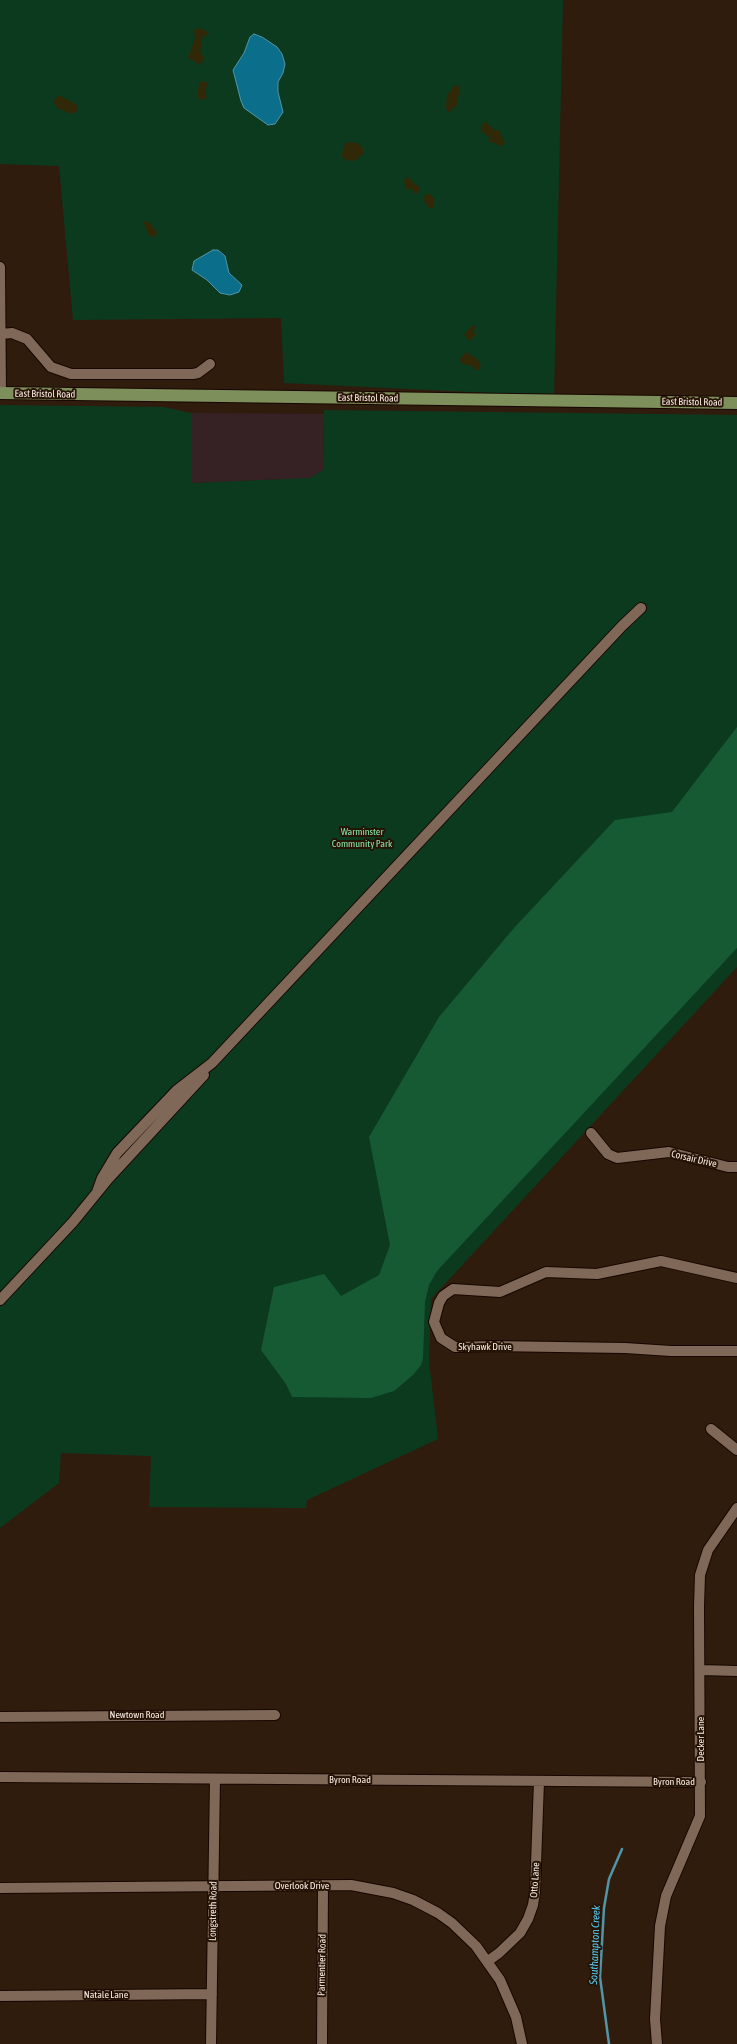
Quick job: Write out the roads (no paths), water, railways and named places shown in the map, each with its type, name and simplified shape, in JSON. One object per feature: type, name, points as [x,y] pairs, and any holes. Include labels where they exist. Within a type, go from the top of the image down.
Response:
[{"type":"main road","name":"East Bristol Road","points":[[0,393],[737,403]]},
{"type":"street","points":[[0,267],[0,393]]},
{"type":"street","name":"East Bristol Road","points":[[1,334],[12,334],[27,339],[51,367],[71,374],[193,374],[198,373],[210,364]]},
{"type":"street","points":[[0,1300],[73,1222],[97,1192],[102,1178],[117,1153],[177,1090],[212,1063],[622,626],[641,608]]},
{"type":"street","name":"Corsair Drive","points":[[592,1133],[608,1154],[617,1158],[669,1152],[728,1167],[737,1167]]},
{"type":"street","name":"Skyhawk Drive","points":[[737,1278],[661,1261],[597,1274],[546,1272],[500,1292],[453,1288],[439,1303],[434,1322],[441,1338],[455,1347],[491,1346],[625,1348],[671,1352],[737,1351]]},
{"type":"street","points":[[711,1429],[737,1450]]},
{"type":"street","name":"Decker Lane","points":[[657,2044],[655,2019],[660,1926],[666,1896],[697,1825],[701,1804],[699,1585],[702,1568],[708,1550],[714,1539],[737,1508]]},
{"type":"street","points":[[700,1670],[737,1671]]},
{"type":"street","name":"Newtown Road","points":[[0,1717],[274,1715]]},
{"type":"street","name":"Byron Road","points":[[0,1777],[701,1782]]},
{"type":"street","name":"Longstreth Road","points":[[211,2044],[215,1779]]},
{"type":"street","name":"Otto Lane","points":[[488,1961],[520,1933],[528,1919],[533,1905],[539,1781]]},
{"type":"street","name":"Overlook Drive","points":[[0,1888],[323,1885],[369,1887],[412,1900],[452,1923],[476,1946],[500,1980],[512,2006],[522,2044]]},
{"type":"street","name":"Parmentier Road","points":[[322,2044],[323,1885]]},
{"type":"street","name":"Natale Lane","points":[[0,1996],[212,1994]]},
{"type":"water","points":[[254,34],[262,37],[277,47],[282,54],[285,64],[283,73],[278,82],[278,92],[283,112],[275,124],[268,125],[244,108],[233,70],[244,53],[250,37]]},
{"type":"water","points":[[213,250],[218,250],[225,256],[229,273],[242,285],[239,292],[230,295],[220,293],[207,280],[192,270],[194,261]]},
{"type":"waterway","name":"Southampton Creek","points":[[609,2044],[600,1977],[604,1908],[609,1879],[622,1849]]},
{"type":"park label","name":"Warminster Community Park","points":[[362,838]]}]
